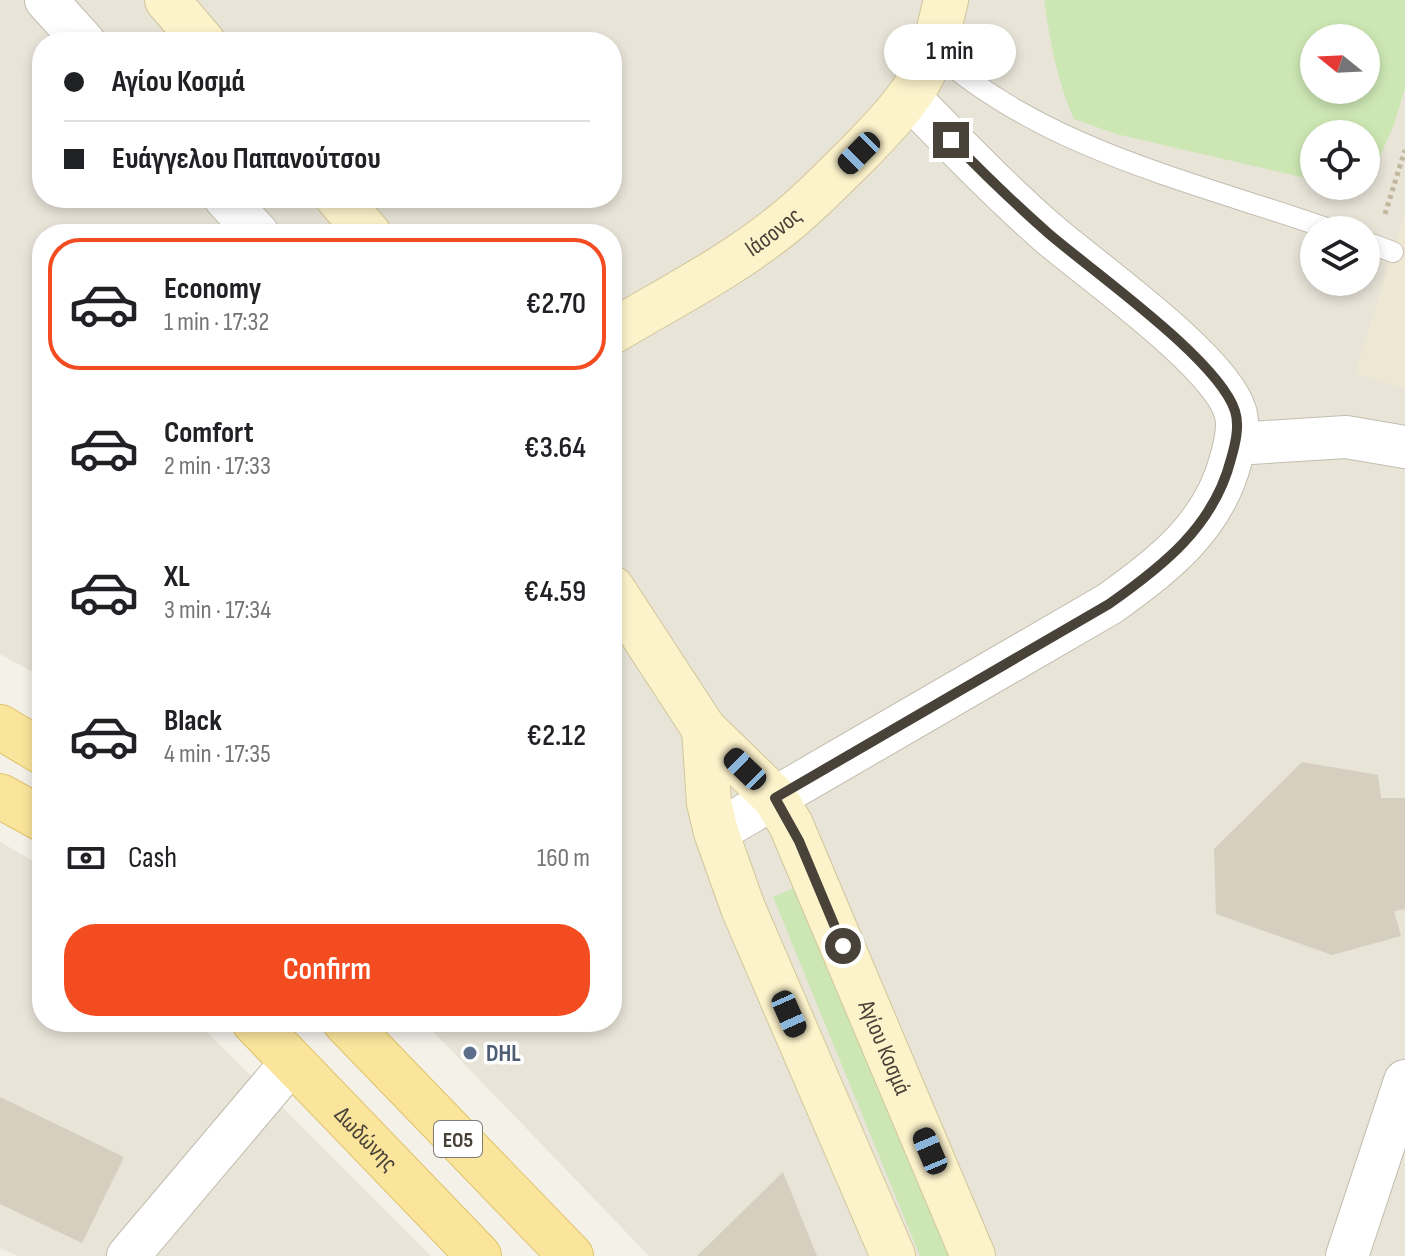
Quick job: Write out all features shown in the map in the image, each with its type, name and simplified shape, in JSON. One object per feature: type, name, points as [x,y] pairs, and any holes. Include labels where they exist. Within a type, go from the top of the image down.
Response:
[{"type":"main road","points":[[0,727],[32,746]]},
{"type":"main road","points":[[0,796],[32,814]]},
{"type":"main road","name":"Δωδώνης","points":[[263,1032],[479,1256]]},
{"type":"main road","name":"ΕΟ5","points":[[355,1032],[571,1256]]},
{"type":"street","points":[[46,0],[75,32]]},
{"type":"street","points":[[167,0],[194,32]]},
{"type":"street","name":"Ιάσονος","points":[[622,326],[734,259],[779,228],[876,135],[909,97],[925,70],[946,0]]},
{"type":"street","points":[[716,832],[1109,604],[1140,582],[1188,539],[1207,516],[1228,472],[1235,444],[1235,410],[1209,371],[993,183],[909,97]]},
{"type":"street","points":[[234,208],[249,224]]},
{"type":"street","points":[[347,208],[360,224]]},
{"type":"street","points":[[1235,444],[1346,437],[1405,447]]},
{"type":"street","name":"Αγίου Κοσμά","points":[[622,603],[704,729],[775,798],[806,858],[973,1256]]},
{"type":"street","name":"Αγίου Κοσμά","points":[[704,729],[709,803],[743,908],[893,1256]]},
{"type":"street","points":[[128,1256],[291,1063]]},
{"type":"street","points":[[1347,1256],[1404,1085]]},
{"type":"lane","points":[[933,50],[993,98],[1070,138],[1300,219]]},
{"type":"path","points":[[1380,239],[1405,150]]},
{"type":"shaded area","points":[[0,0],[1405,0],[1405,1256],[649,1256],[434,1032],[622,1032],[622,224],[32,224],[32,672],[0,654]]},
{"type":"shaded area","points":[[1405,212],[1405,389],[1355,373]]},
{"type":"shaded area","points":[[0,842],[32,860],[32,1032],[207,1032],[431,1256],[18,1256],[0,1248]]},
{"type":"green space","points":[[1044,0],[1405,0],[1405,88],[1394,125],[1380,156],[1380,120],[1300,120],[1300,177],[1116,134],[1074,119],[1052,46]]},
{"type":"green space","points":[[801,885],[954,1256],[920,1256],[773,897]]},
{"type":"building","points":[[1302,762],[1378,775],[1381,798],[1405,798],[1405,909],[1394,911],[1401,936],[1332,955],[1216,914],[1214,849]]},
{"type":"building","points":[[0,1097],[124,1157],[82,1243],[0,1204]]},
{"type":"building","points":[[783,1172],[817,1256],[697,1256]]},
{"type":"place","name":"DHL","points":[[470,1053]]},
{"type":"route","points":[[843,946],[799,841],[775,798],[1109,604],[1140,582],[1169,558],[1207,516],[1228,472],[1235,444],[1235,410],[1209,371],[1047,232],[951,140]]}]
